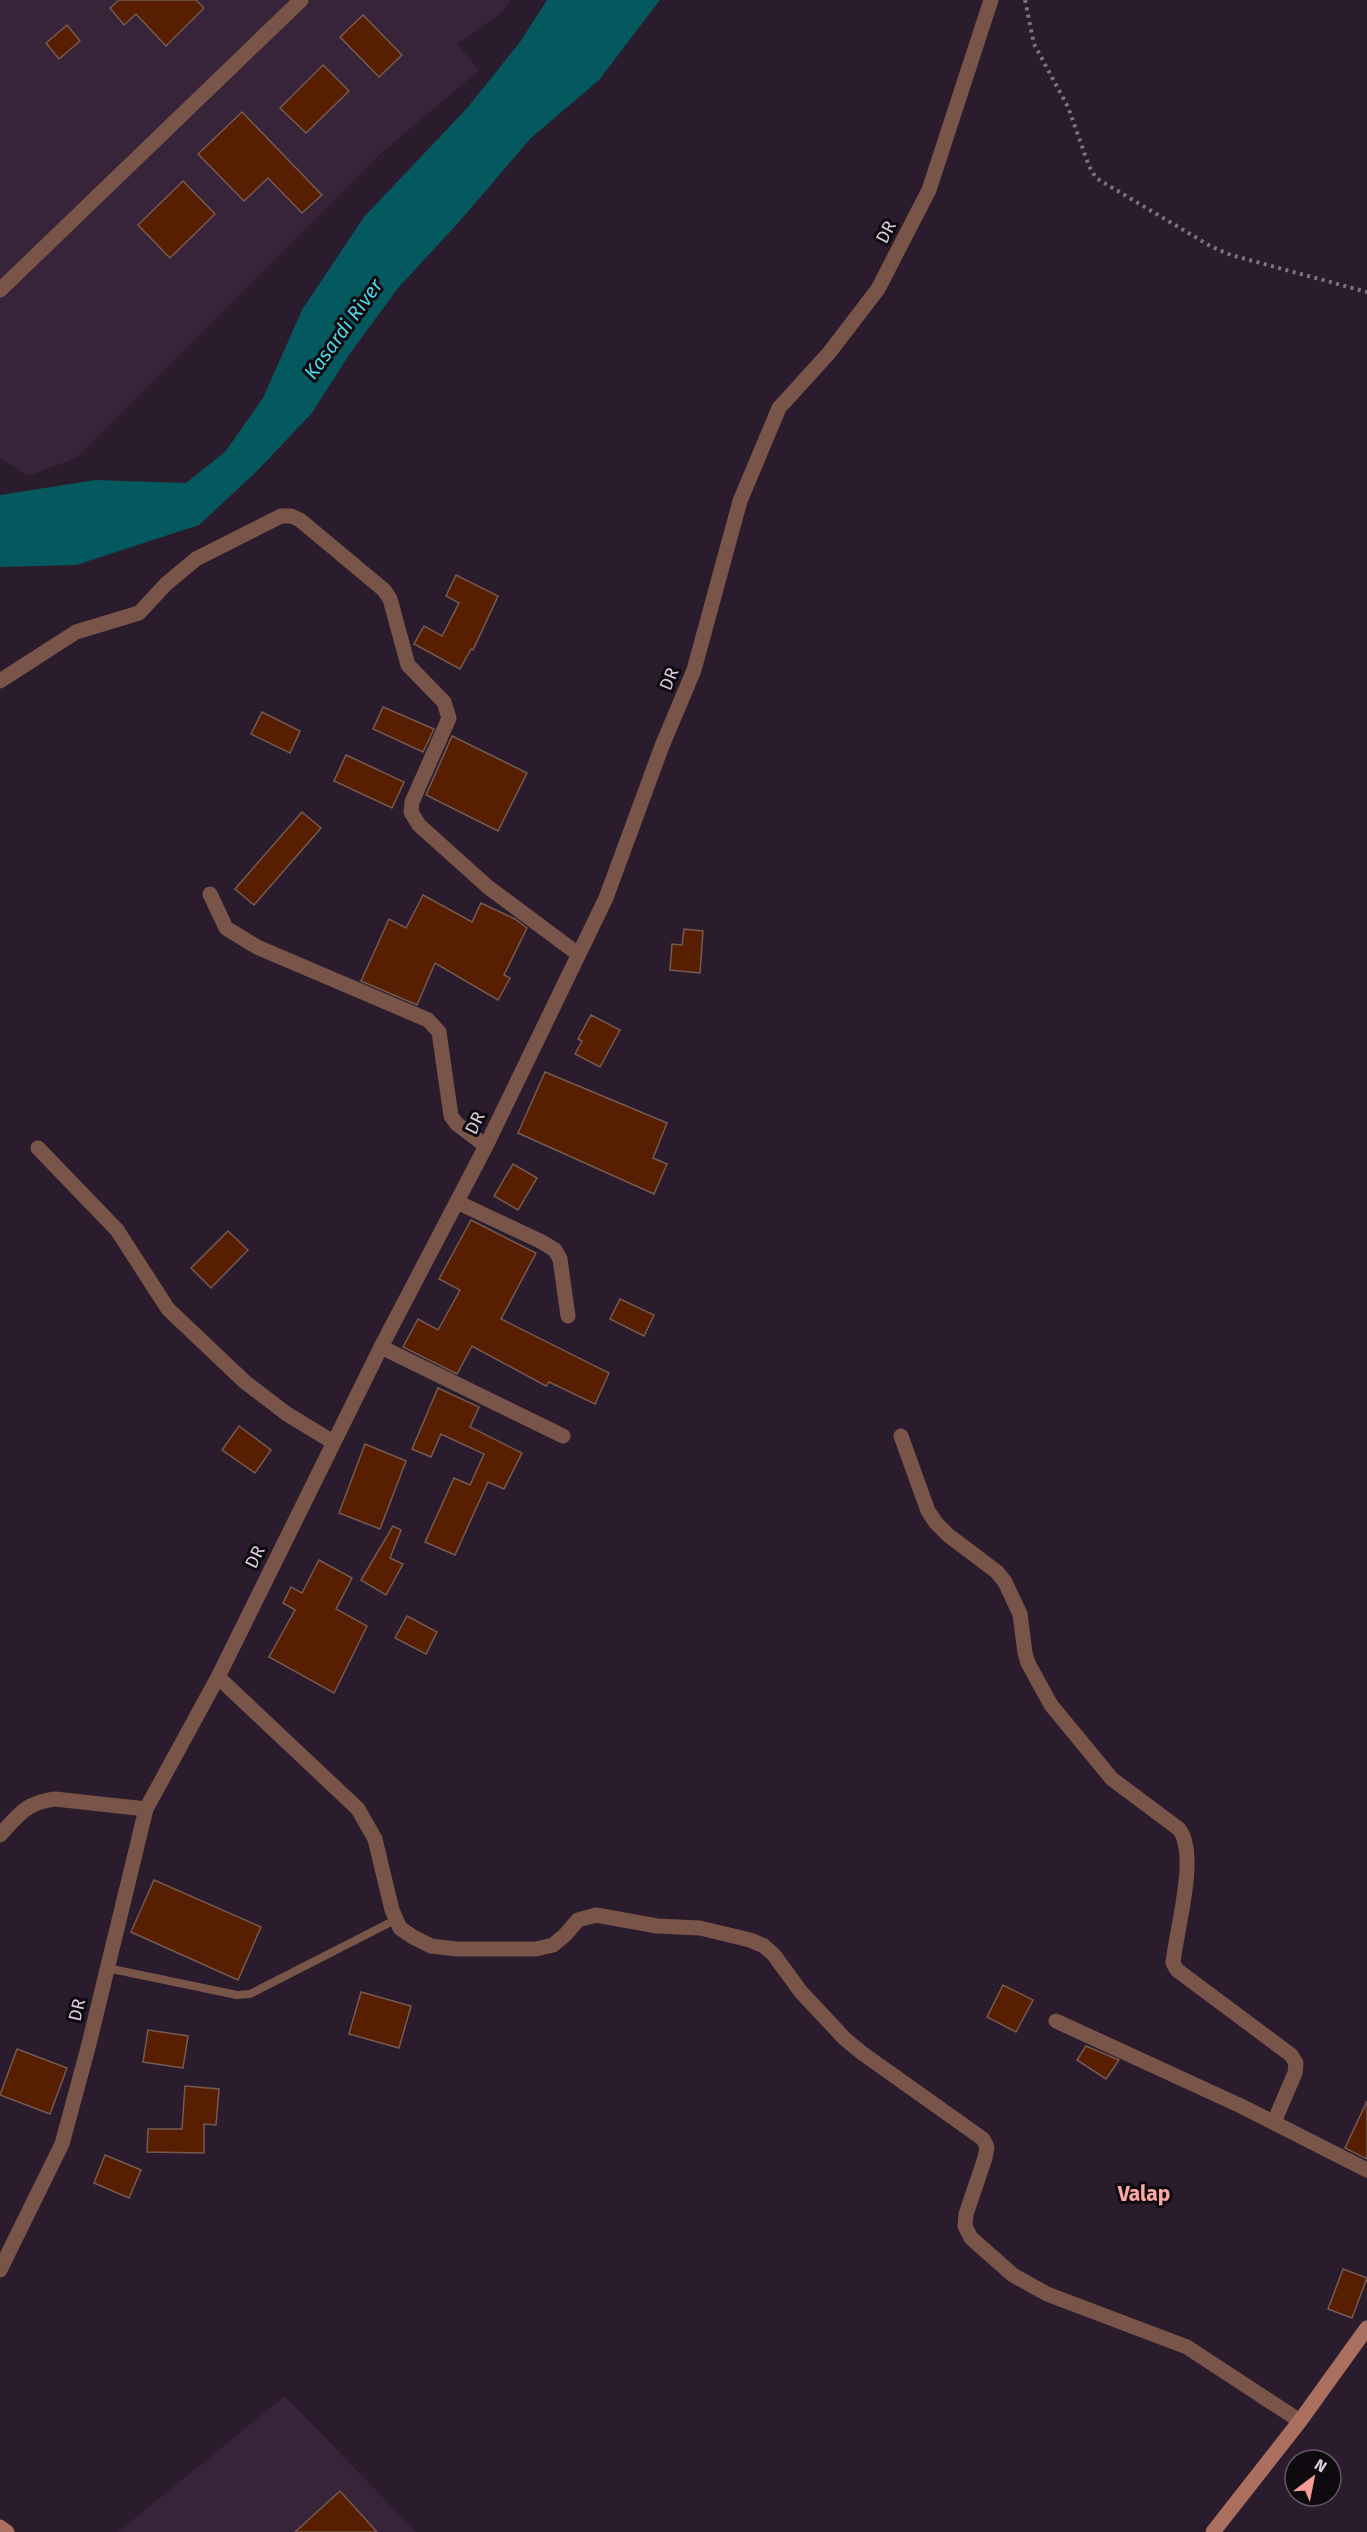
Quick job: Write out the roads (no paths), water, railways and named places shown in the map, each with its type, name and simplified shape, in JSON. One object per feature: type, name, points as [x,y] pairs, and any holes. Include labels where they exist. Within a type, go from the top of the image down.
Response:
[{"type":"main road","points":[[1213,2532],[1300,2421],[1367,2328]]},
{"type":"main road","points":[[0,2528],[7,2532]]},
{"type":"street","points":[[0,290],[301,0]]},
{"type":"street","name":"DR","points":[[0,2270],[62,2144],[146,1809],[218,1677],[333,1442],[486,1146],[606,898],[662,746],[694,670],[740,501],[779,408],[829,353],[878,289],[929,190],[991,0]]},
{"type":"street","points":[[0,681],[76,632],[139,614],[166,584],[196,559],[281,516],[291,516],[300,520],[384,590],[390,599],[408,665],[448,708],[449,718],[412,802],[411,812],[419,825],[488,887],[578,954]]},
{"type":"street","points":[[210,894],[226,928],[257,947],[428,1020],[439,1032],[451,1116],[457,1124],[486,1146]]},
{"type":"street","points":[[38,1148],[117,1230],[168,1309],[245,1382],[287,1414],[333,1442]]},
{"type":"street","points":[[457,1202],[555,1250],[560,1258],[568,1316]]},
{"type":"street","points":[[381,1347],[563,1436]]},
{"type":"street","points":[[901,1436],[928,1511],[936,1523],[948,1535],[997,1572],[1005,1582],[1020,1614],[1028,1663],[1050,1705],[1112,1779],[1179,1829],[1186,1838],[1187,1868],[1173,1963],[1177,1970],[1228,2010],[1281,2045],[1292,2055],[1296,2064],[1295,2073],[1274,2122]]},
{"type":"street","points":[[218,1677],[358,1809],[375,1839],[392,1910],[400,1928],[413,1937],[431,1946],[457,1949],[544,1948],[553,1945],[578,1920],[596,1915],[657,1926],[700,1928],[764,1946],[774,1955],[801,1992],[845,2039],[983,2139],[987,2147],[985,2158],[964,2226],[971,2238],[1012,2275],[1047,2294],[1187,2347],[1300,2421]]},
{"type":"street","points":[[0,1835],[26,1807],[41,1800],[55,1799],[146,1809]]},
{"type":"street","points":[[1056,2021],[1274,2122],[1367,2170]]},
{"type":"lane","points":[[107,1968],[237,1995],[250,1994],[397,1919]]},
{"type":"water","name":"Kasardi River","points":[[547,0],[660,0],[599,80],[531,138],[459,222],[398,288],[349,355],[312,413],[256,472],[199,525],[76,565],[0,567],[0,495],[95,480],[186,483],[225,452],[263,398],[302,310],[364,217],[468,107],[520,42]]},
{"type":"district","name":"Valap","points":[[1144,2194]]}]
